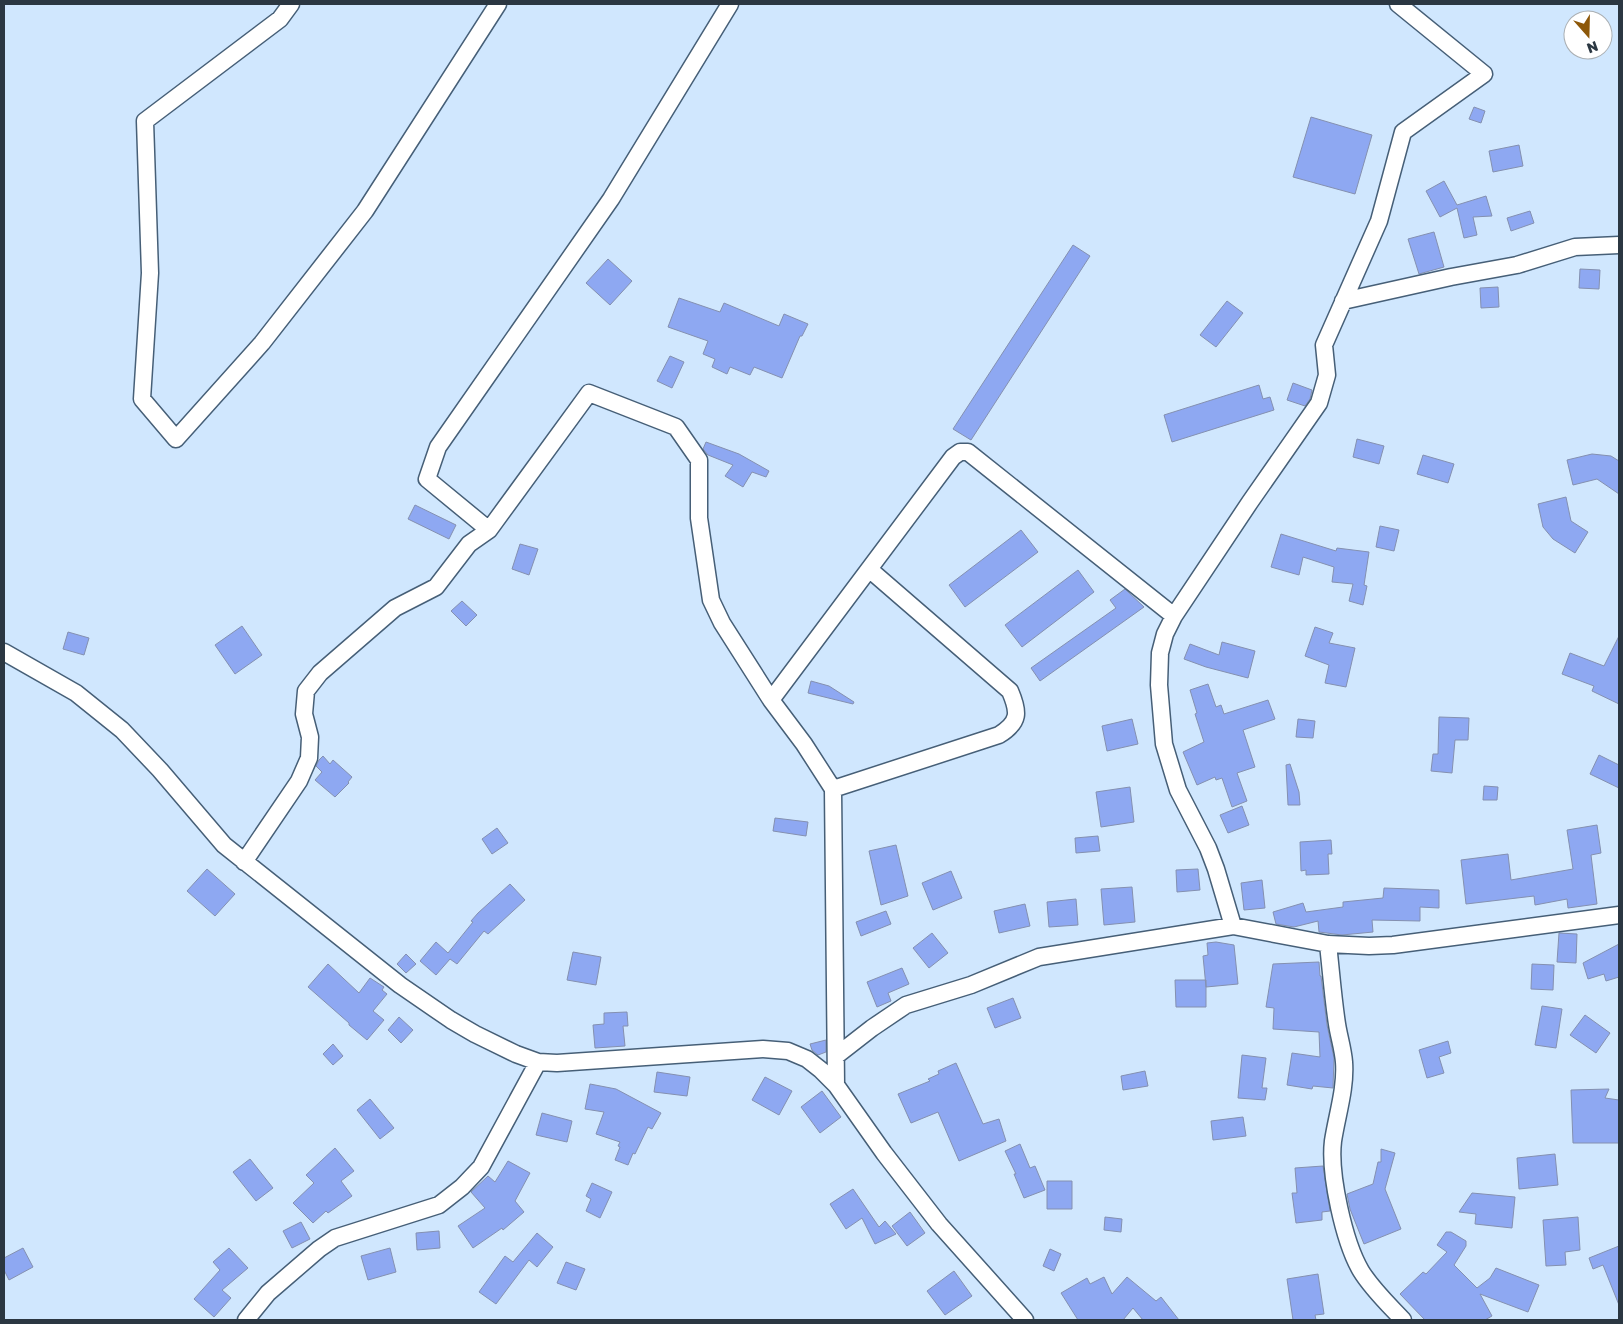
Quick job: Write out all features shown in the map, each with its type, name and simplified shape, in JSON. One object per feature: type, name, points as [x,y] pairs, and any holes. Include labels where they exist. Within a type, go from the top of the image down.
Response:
[{"type":"street","points":[[291,4],[280,19],[145,121],[150,273],[142,399],[176,439],[262,343],[365,211],[498,4]]},
{"type":"street","points":[[489,530],[427,479],[438,448],[611,199],[730,4]]},
{"type":"street","points":[[1233,926],[1208,848],[1178,790],[1170,768],[1164,744],[1159,685],[1160,653],[1174,616],[1244,510],[1319,403],[1326,375],[1324,345],[1379,221],[1403,132],[1484,74],[1398,4]]},
{"type":"street","points":[[1343,301],[1451,277],[1518,265],[1575,246],[1619,245]]},
{"type":"street","points":[[244,862],[299,781],[309,758],[310,737],[304,714],[306,690],[320,672],[395,608],[436,587],[469,544],[489,530],[589,393],[676,427],[699,460],[699,518],[711,600],[722,623],[771,700],[804,744],[833,789],[836,1085]]},
{"type":"street","points":[[771,700],[953,457],[960,452],[968,452],[1174,616]]},
{"type":"street","points":[[833,789],[998,735],[1007,730],[1015,720],[1017,707],[1010,690],[869,569]]},
{"type":"street","points":[[5,654],[76,693],[122,730],[160,770],[224,845],[400,985],[475,1034],[516,1054],[538,1062],[557,1063],[763,1049],[788,1051],[807,1059],[836,1085],[884,1153],[939,1224],[1025,1320]]},
{"type":"street","points":[[836,1056],[906,1005],[971,985],[1039,957],[1233,926],[1328,944],[1369,946],[1392,945],[1619,914]]},
{"type":"street","points":[[1328,944],[1337,1024],[1344,1062],[1342,1089],[1333,1143],[1334,1169],[1341,1214],[1349,1244],[1360,1269],[1372,1287],[1402,1320]]},
{"type":"street","points":[[246,1320],[268,1293],[319,1249],[335,1238],[439,1205],[462,1188],[481,1167],[538,1062]]},
{"type":"building","points":[[1474,107],[1485,111],[1481,123],[1469,119]]},
{"type":"building","points":[[1311,117],[1372,135],[1355,194],[1293,177]]},
{"type":"building","points":[[1519,145],[1523,166],[1493,172],[1489,151]]},
{"type":"building","points":[[1444,181],[1457,205],[1486,196],[1492,216],[1473,217],[1477,235],[1464,238],[1457,208],[1440,217],[1426,191]]},
{"type":"building","points":[[1530,211],[1534,223],[1511,231],[1507,218]]},
{"type":"building","points":[[1434,232],[1444,267],[1419,274],[1408,239]]},
{"type":"building","points":[[1073,245],[1090,256],[971,440],[953,429]]},
{"type":"building","points":[[608,259],[632,281],[610,305],[586,283]]},
{"type":"building","points":[[1580,269],[1600,270],[1599,289],[1579,288]]},
{"type":"building","points":[[1498,287],[1499,307],[1481,308],[1480,288]]},
{"type":"building","points":[[679,298],[720,312],[724,303],[779,326],[784,314],[808,324],[802,336],[800,336],[782,378],[754,367],[750,375],[730,367],[727,374],[712,367],[715,359],[703,354],[708,341],[668,327]]},
{"type":"building","points":[[1227,301],[1243,313],[1216,347],[1200,335]]},
{"type":"building","points":[[670,356],[684,362],[672,388],[657,381]]},
{"type":"building","points":[[1293,383],[1312,390],[1310,399],[1305,406],[1287,400]]},
{"type":"building","points":[[1259,385],[1263,399],[1270,397],[1274,410],[1172,442],[1164,415]]},
{"type":"building","points":[[1357,439],[1384,446],[1379,464],[1353,457]]},
{"type":"building","points":[[706,442],[739,454],[769,471],[766,477],[752,472],[743,487],[725,476],[733,465],[708,455],[703,449]]},
{"type":"building","points":[[1592,454],[1611,456],[1619,461],[1619,494],[1597,479],[1573,485],[1567,460]]},
{"type":"building","points":[[1423,455],[1454,464],[1448,483],[1417,474]]},
{"type":"building","points":[[1566,497],[1571,521],[1588,532],[1575,553],[1553,539],[1543,527],[1538,504]]},
{"type":"building","points":[[415,505],[456,525],[449,539],[408,519]]},
{"type":"building","points":[[1380,526],[1399,530],[1394,551],[1376,547]]},
{"type":"building","points":[[1021,530],[1038,552],[965,607],[949,585]]},
{"type":"building","points":[[1281,534],[1336,551],[1337,548],[1369,552],[1364,585],[1367,586],[1363,605],[1349,601],[1353,584],[1332,582],[1334,567],[1303,557],[1299,575],[1271,567]]},
{"type":"building","points":[[520,544],[538,549],[529,575],[512,569]]},
{"type":"building","points":[[1078,570],[1094,592],[1022,647],[1005,625]]},
{"type":"building","points":[[1125,589],[1144,607],[1040,681],[1031,668],[1116,608],[1110,600]]},
{"type":"building","points":[[462,601],[477,615],[466,626],[451,611]]},
{"type":"building","points":[[242,626],[262,655],[235,674],[215,645]]},
{"type":"building","points":[[1315,627],[1333,633],[1329,643],[1355,648],[1346,687],[1325,683],[1329,665],[1305,656]]},
{"type":"building","points":[[68,632],[89,638],[84,655],[63,649]]},
{"type":"building","points":[[1619,636],[1619,704],[1592,691],[1594,686],[1562,674],[1570,653],[1604,666]]},
{"type":"building","points":[[1222,642],[1255,651],[1248,678],[1184,659],[1190,644],[1219,655]]},
{"type":"building","points":[[811,681],[829,686],[854,702],[853,704],[808,693]]},
{"type":"building","points":[[1208,684],[1216,707],[1221,705],[1224,714],[1268,700],[1275,719],[1243,730],[1255,767],[1237,773],[1247,801],[1232,807],[1222,778],[1216,780],[1215,777],[1197,785],[1183,752],[1204,742],[1190,690]]},
{"type":"building","points":[[1439,717],[1469,718],[1468,740],[1455,740],[1452,773],[1431,771],[1433,754],[1438,754]]},
{"type":"building","points":[[1132,719],[1138,744],[1107,751],[1102,726]]},
{"type":"building","points":[[1298,719],[1315,721],[1313,738],[1296,737]]},
{"type":"building","points":[[1599,755],[1619,765],[1619,788],[1590,774]]},
{"type":"building","points":[[323,756],[330,764],[333,760],[352,777],[349,783],[335,797],[315,780],[322,772],[316,766]]},
{"type":"building","points":[[1290,764],[1299,792],[1300,805],[1288,805],[1286,765]]},
{"type":"building","points":[[1484,786],[1498,787],[1497,800],[1483,800]]},
{"type":"building","points":[[1130,787],[1134,822],[1101,827],[1096,792]]},
{"type":"building","points":[[1242,806],[1249,825],[1228,833],[1220,815]]},
{"type":"building","points":[[775,818],[808,822],[806,836],[773,831]]},
{"type":"building","points":[[1597,825],[1601,853],[1591,855],[1597,904],[1568,908],[1567,899],[1535,905],[1534,896],[1466,904],[1461,860],[1508,854],[1511,880],[1573,869],[1567,830]]},
{"type":"building","points":[[497,828],[508,843],[492,854],[482,839]]},
{"type":"building","points":[[1098,836],[1100,851],[1076,853],[1075,838]]},
{"type":"building","points":[[1331,840],[1332,854],[1328,854],[1329,874],[1306,875],[1306,870],[1301,871],[1300,842]]},
{"type":"building","points":[[896,845],[908,896],[881,905],[869,851]]},
{"type":"building","points":[[207,869],[235,894],[215,916],[187,891]]},
{"type":"building","points":[[1198,869],[1200,890],[1177,892],[1176,870]]},
{"type":"building","points":[[951,871],[962,898],[933,910],[922,883]]},
{"type":"building","points":[[1262,880],[1265,908],[1244,910],[1241,883]]},
{"type":"building","points":[[510,884],[525,900],[488,934],[484,931],[457,964],[450,959],[436,975],[420,961],[436,942],[448,953],[478,913]]},
{"type":"building","points":[[1132,887],[1135,922],[1104,925],[1101,889]]},
{"type":"building","points":[[1384,888],[1439,890],[1439,908],[1420,907],[1420,921],[1372,920],[1373,932],[1342,935],[1319,932],[1318,921],[1294,927],[1276,924],[1273,912],[1303,903],[1306,912],[1343,907],[1343,902],[1383,898]]},
{"type":"building","points":[[1076,899],[1078,925],[1049,927],[1047,902]]},
{"type":"building","points":[[1025,904],[1030,926],[999,933],[994,911]]},
{"type":"building","points":[[886,911],[891,924],[861,936],[856,922]]},
{"type":"building","points":[[932,933],[948,953],[929,968],[913,948]]},
{"type":"building","points":[[1559,933],[1577,934],[1576,963],[1557,962]]},
{"type":"building","points":[[1216,942],[1234,945],[1238,984],[1206,987],[1203,956],[1208,955],[1207,943]]},
{"type":"building","points":[[1619,944],[1619,977],[1606,981],[1604,974],[1588,979],[1583,963]]},
{"type":"building","points":[[573,952],[601,957],[596,985],[567,980]]},
{"type":"building","points":[[406,954],[416,964],[406,973],[397,964]]},
{"type":"building","points":[[1319,962],[1327,1025],[1334,1058],[1333,1088],[1313,1086],[1312,1089],[1287,1085],[1292,1053],[1320,1057],[1319,1032],[1273,1029],[1274,1008],[1266,1007],[1273,964]]},
{"type":"building","points":[[328,964],[359,993],[370,978],[384,987],[382,990],[387,994],[373,1011],[384,1020],[367,1040],[308,987]]},
{"type":"building","points":[[1532,964],[1554,965],[1553,990],[1531,989]]},
{"type":"building","points":[[902,968],[909,984],[888,993],[891,1001],[877,1007],[867,982]]},
{"type":"building","points":[[1175,980],[1206,980],[1206,1007],[1176,1007]]},
{"type":"building","points":[[1013,998],[1021,1018],[995,1028],[987,1008]]},
{"type":"building","points":[[1542,1006],[1562,1009],[1556,1048],[1535,1045]]},
{"type":"building","points":[[627,1012],[628,1026],[623,1026],[625,1046],[595,1048],[593,1025],[604,1024],[604,1013]]},
{"type":"building","points":[[1585,1015],[1610,1033],[1596,1053],[1570,1035]]},
{"type":"building","points":[[399,1017],[413,1030],[401,1043],[388,1030]]},
{"type":"building","points":[[826,1040],[826,1052],[818,1055],[812,1050],[810,1044]]},
{"type":"building","points":[[1448,1041],[1451,1053],[1439,1057],[1444,1073],[1427,1078],[1419,1050]]},
{"type":"building","points":[[333,1044],[343,1056],[333,1065],[323,1054]]},
{"type":"building","points":[[1242,1055],[1266,1058],[1262,1088],[1267,1088],[1265,1100],[1238,1098]]},
{"type":"building","points":[[956,1063],[983,1124],[999,1119],[1006,1141],[959,1161],[938,1112],[911,1123],[898,1094],[930,1081],[928,1079],[939,1074],[938,1071]]},
{"type":"building","points":[[1145,1071],[1148,1086],[1123,1090],[1121,1076]]},
{"type":"building","points":[[657,1072],[690,1077],[687,1096],[654,1092]]},
{"type":"building","points":[[765,1077],[792,1091],[779,1115],[752,1100]]},
{"type":"building","points":[[590,1084],[616,1089],[661,1113],[652,1129],[648,1127],[628,1165],[615,1160],[620,1142],[596,1134],[604,1112],[585,1109]]},
{"type":"building","points":[[1609,1089],[1605,1098],[1619,1100],[1619,1143],[1573,1143],[1571,1090]]},
{"type":"building","points":[[822,1091],[841,1117],[820,1133],[801,1107]]},
{"type":"building","points":[[370,1099],[394,1128],[380,1139],[357,1110]]},
{"type":"building","points":[[542,1113],[572,1121],[567,1142],[536,1135]]},
{"type":"building","points":[[1243,1117],[1246,1136],[1213,1140],[1211,1121]]},
{"type":"building","points":[[1020,1144],[1030,1168],[1035,1166],[1045,1190],[1024,1198],[1014,1174],[1016,1174],[1005,1151]]},
{"type":"building","points":[[335,1148],[354,1171],[341,1181],[352,1196],[328,1213],[326,1211],[313,1223],[293,1203],[314,1183],[306,1175]]},
{"type":"building","points":[[1381,1149],[1395,1153],[1385,1189],[1401,1229],[1364,1244],[1350,1209],[1347,1194],[1373,1184],[1378,1162],[1381,1162]]},
{"type":"building","points":[[1555,1154],[1558,1185],[1519,1189],[1517,1158]]},
{"type":"building","points":[[250,1159],[273,1188],[256,1201],[233,1172]]},
{"type":"building","points":[[508,1161],[530,1173],[515,1201],[524,1212],[503,1230],[502,1228],[473,1248],[458,1226],[485,1208],[471,1192],[488,1176],[495,1182]]},
{"type":"building","points":[[1323,1166],[1330,1211],[1322,1212],[1322,1220],[1296,1223],[1292,1193],[1297,1193],[1295,1168]]},
{"type":"building","points":[[1047,1181],[1072,1181],[1072,1209],[1047,1209]]},
{"type":"building","points":[[592,1183],[612,1192],[600,1218],[586,1211],[591,1199],[586,1196]]},
{"type":"building","points":[[853,1189],[879,1227],[885,1221],[896,1234],[875,1244],[862,1218],[846,1229],[830,1204]]},
{"type":"building","points":[[1472,1193],[1515,1197],[1512,1228],[1475,1224],[1476,1214],[1459,1212]]},
{"type":"building","points":[[910,1212],[925,1233],[907,1246],[892,1226]]},
{"type":"building","points":[[1105,1217],[1122,1219],[1121,1232],[1104,1230]]},
{"type":"building","points":[[1578,1217],[1580,1250],[1565,1252],[1566,1265],[1546,1266],[1543,1220]]},
{"type":"building","points":[[301,1222],[310,1239],[292,1248],[283,1231]]},
{"type":"building","points":[[439,1231],[440,1248],[417,1250],[416,1233]]},
{"type":"building","points":[[1446,1232],[1451,1232],[1466,1241],[1466,1246],[1454,1265],[1477,1288],[1490,1278],[1496,1268],[1539,1285],[1528,1312],[1480,1294],[1492,1316],[1485,1320],[1425,1320],[1400,1294],[1423,1272],[1426,1274],[1447,1252],[1437,1245]]},
{"type":"building","points":[[537,1233],[553,1247],[537,1267],[529,1260],[496,1304],[479,1292],[505,1256],[513,1262]]},
{"type":"building","points":[[1619,1246],[1619,1305],[1603,1265],[1593,1269],[1589,1258]]},
{"type":"building","points":[[23,1248],[33,1267],[9,1280],[4,1270],[4,1258]]},
{"type":"building","points":[[229,1248],[248,1268],[222,1290],[231,1298],[214,1317],[194,1299],[220,1270],[213,1262]]},
{"type":"building","points":[[390,1248],[396,1272],[368,1280],[361,1256]]},
{"type":"building","points":[[1050,1249],[1061,1254],[1054,1271],[1043,1266]]},
{"type":"building","points":[[566,1262],[585,1269],[576,1290],[557,1283]]},
{"type":"building","points":[[954,1271],[972,1296],[945,1315],[927,1291]]},
{"type":"building","points":[[1318,1274],[1324,1314],[1315,1315],[1316,1320],[1293,1320],[1287,1279]]},
{"type":"building","points":[[1104,1277],[1112,1294],[1127,1277],[1156,1301],[1161,1297],[1179,1320],[1143,1320],[1133,1308],[1123,1320],[1078,1320],[1061,1293],[1087,1278],[1090,1284]]}]
